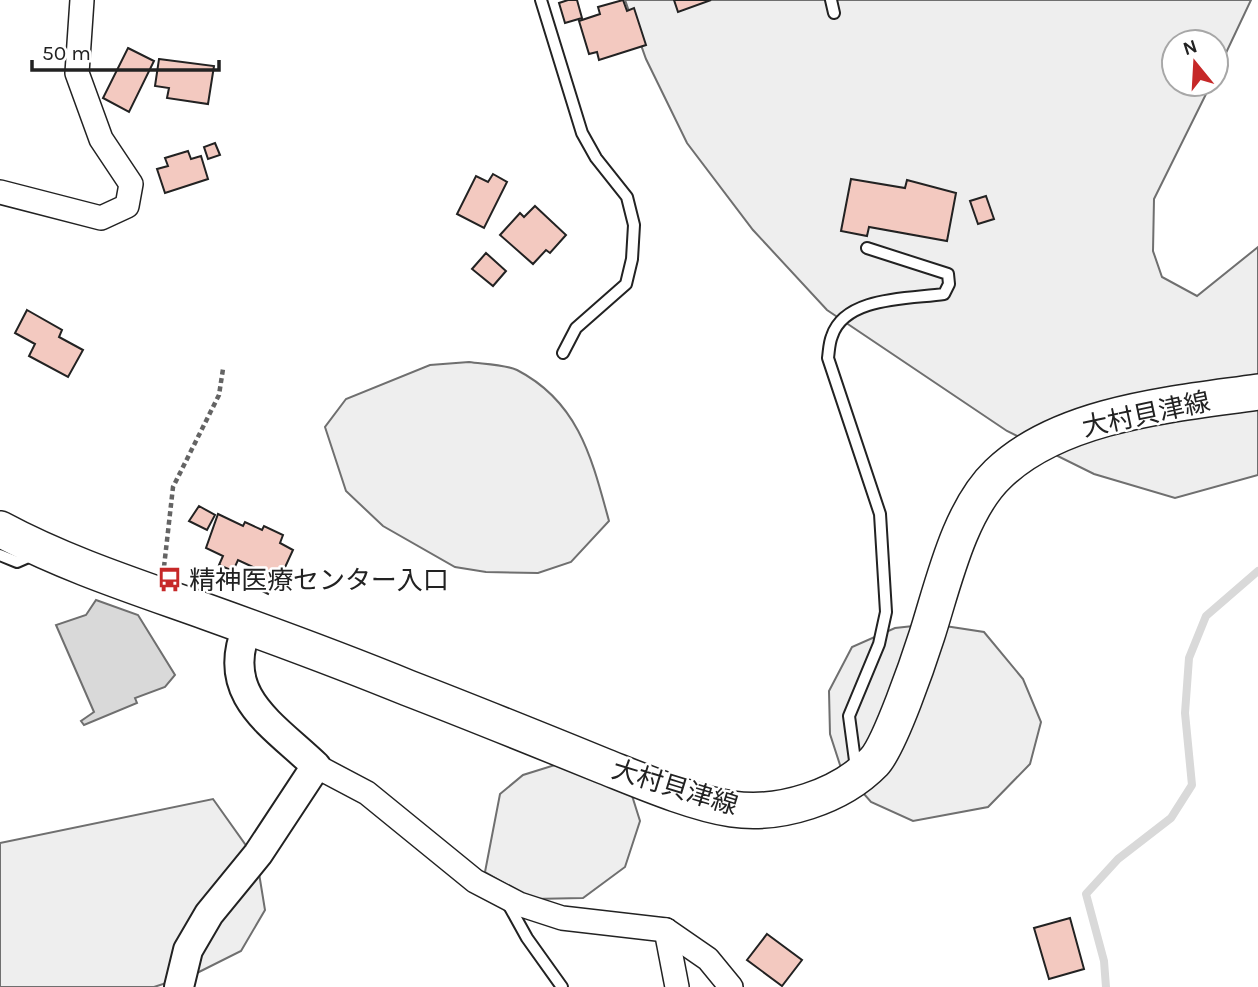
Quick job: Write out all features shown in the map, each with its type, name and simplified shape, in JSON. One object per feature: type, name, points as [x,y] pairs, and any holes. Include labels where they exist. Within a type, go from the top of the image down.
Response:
[{"type":"main road","name":"大村貝津線","points":[[0,528],[44,550],[406,687],[645,782],[732,809],[795,805],[838,789],[876,760],[918,665],[948,567],[970,513],[996,475],[1023,454],[1080,428],[1167,405],[1258,392]]},
{"type":"street","points":[[0,192],[101,218],[127,206],[131,184],[101,139],[77,73],[82,0]]},
{"type":"street","points":[[247,628],[238,649],[237,673],[242,684],[254,706],[316,766],[367,793],[475,881],[504,896],[562,918],[666,930],[708,959],[731,987]]},
{"type":"street","points":[[179,987],[188,950],[209,914],[258,854],[316,766]]},
{"type":"street","points":[[666,930],[677,987]]},
{"type":"lane","points":[[541,0],[582,133],[596,158],[627,197],[634,225],[632,259],[626,284],[576,328],[563,353]]},
{"type":"lane","points":[[831,0],[834,13]]},
{"type":"lane","points":[[857,774],[849,716],[880,644],[886,612],[880,514],[828,358],[832,334],[847,316],[868,305],[944,294],[949,284],[948,274],[867,248]]},
{"type":"lane","points":[[0,555],[17,562],[44,550]]},
{"type":"lane","points":[[504,896],[527,938],[562,987]]},
{"type":"path","points":[[161,596],[173,487],[219,395],[223,369]]},
{"type":"shaded area","points":[[625,0],[1251,0],[1230,44],[1230,28],[1160,28],[1160,98],[1204,98],[1154,199],[1153,251],[1162,277],[1197,296],[1258,247],[1258,475],[1175,498],[1094,474],[1007,431],[827,310],[753,230],[687,143],[646,59]]},
{"type":"shaded area","points":[[469,362],[512,368],[538,383],[569,415],[580,434],[589,454],[609,521],[571,562],[538,573],[486,572],[455,567],[383,526],[346,491],[325,427],[346,399],[430,365]]},
{"type":"shaded area","points":[[96,600],[138,615],[175,675],[165,687],[135,698],[137,703],[84,725],[81,721],[94,712],[56,625],[86,615]]},
{"type":"shaded area","points":[[932,624],[984,632],[1023,679],[1041,722],[1030,764],[988,807],[913,821],[871,802],[841,768],[830,734],[829,691],[852,647],[895,628]]},
{"type":"shaded area","points":[[558,764],[629,786],[640,821],[625,867],[583,898],[532,899],[485,872],[500,794],[523,775]]},
{"type":"shaded area","points":[[213,799],[257,861],[265,910],[241,951],[197,973],[154,987],[0,987],[0,843]]},
{"type":"building","points":[[577,0],[582,18],[565,23],[559,3]]},
{"type":"building","points":[[623,0],[627,11],[634,8],[646,45],[599,60],[597,52],[589,54],[579,21],[600,14],[598,7]]},
{"type":"building","points":[[674,0],[711,0],[678,12]]},
{"type":"building","points":[[128,48],[154,61],[129,112],[103,98]]},
{"type":"building","points":[[159,59],[214,66],[208,104],[167,98],[169,88],[155,86]]},
{"type":"building","points":[[215,143],[220,155],[208,159],[204,147]]},
{"type":"building","points":[[188,151],[191,159],[201,156],[208,179],[165,193],[157,169],[168,166],[165,158]]},
{"type":"building","points":[[493,174],[507,182],[484,228],[457,214],[476,176],[488,182]]},
{"type":"building","points":[[851,179],[905,188],[907,180],[956,193],[947,241],[869,227],[867,236],[841,231]]},
{"type":"building","points":[[986,196],[994,219],[978,224],[970,201]]},
{"type":"building","points":[[535,206],[566,235],[550,253],[546,250],[533,264],[500,235],[520,213],[524,217]]},
{"type":"building","points":[[486,253],[506,271],[493,286],[472,269]]},
{"type":"building","points":[[27,310],[62,330],[59,337],[83,350],[68,377],[29,356],[35,344],[15,333]]},
{"type":"building","points":[[199,506],[215,515],[207,530],[189,521]]},
{"type":"building","points":[[218,514],[243,526],[245,522],[262,530],[264,526],[283,535],[280,543],[293,550],[275,589],[271,588],[268,594],[248,584],[255,568],[238,560],[233,571],[219,565],[223,556],[206,548]]},
{"type":"building","points":[[1070,918],[1084,969],[1049,979],[1034,928]]},
{"type":"building","points":[[767,934],[802,960],[782,986],[747,960]]},
{"type":"waterway","points":[[1106,987],[1104,961],[1086,894],[1118,859],[1171,818],[1192,785],[1185,713],[1189,658],[1206,616],[1258,571]]},
{"type":"place","name":"精神医療センター入口","points":[[169,580]]}]
